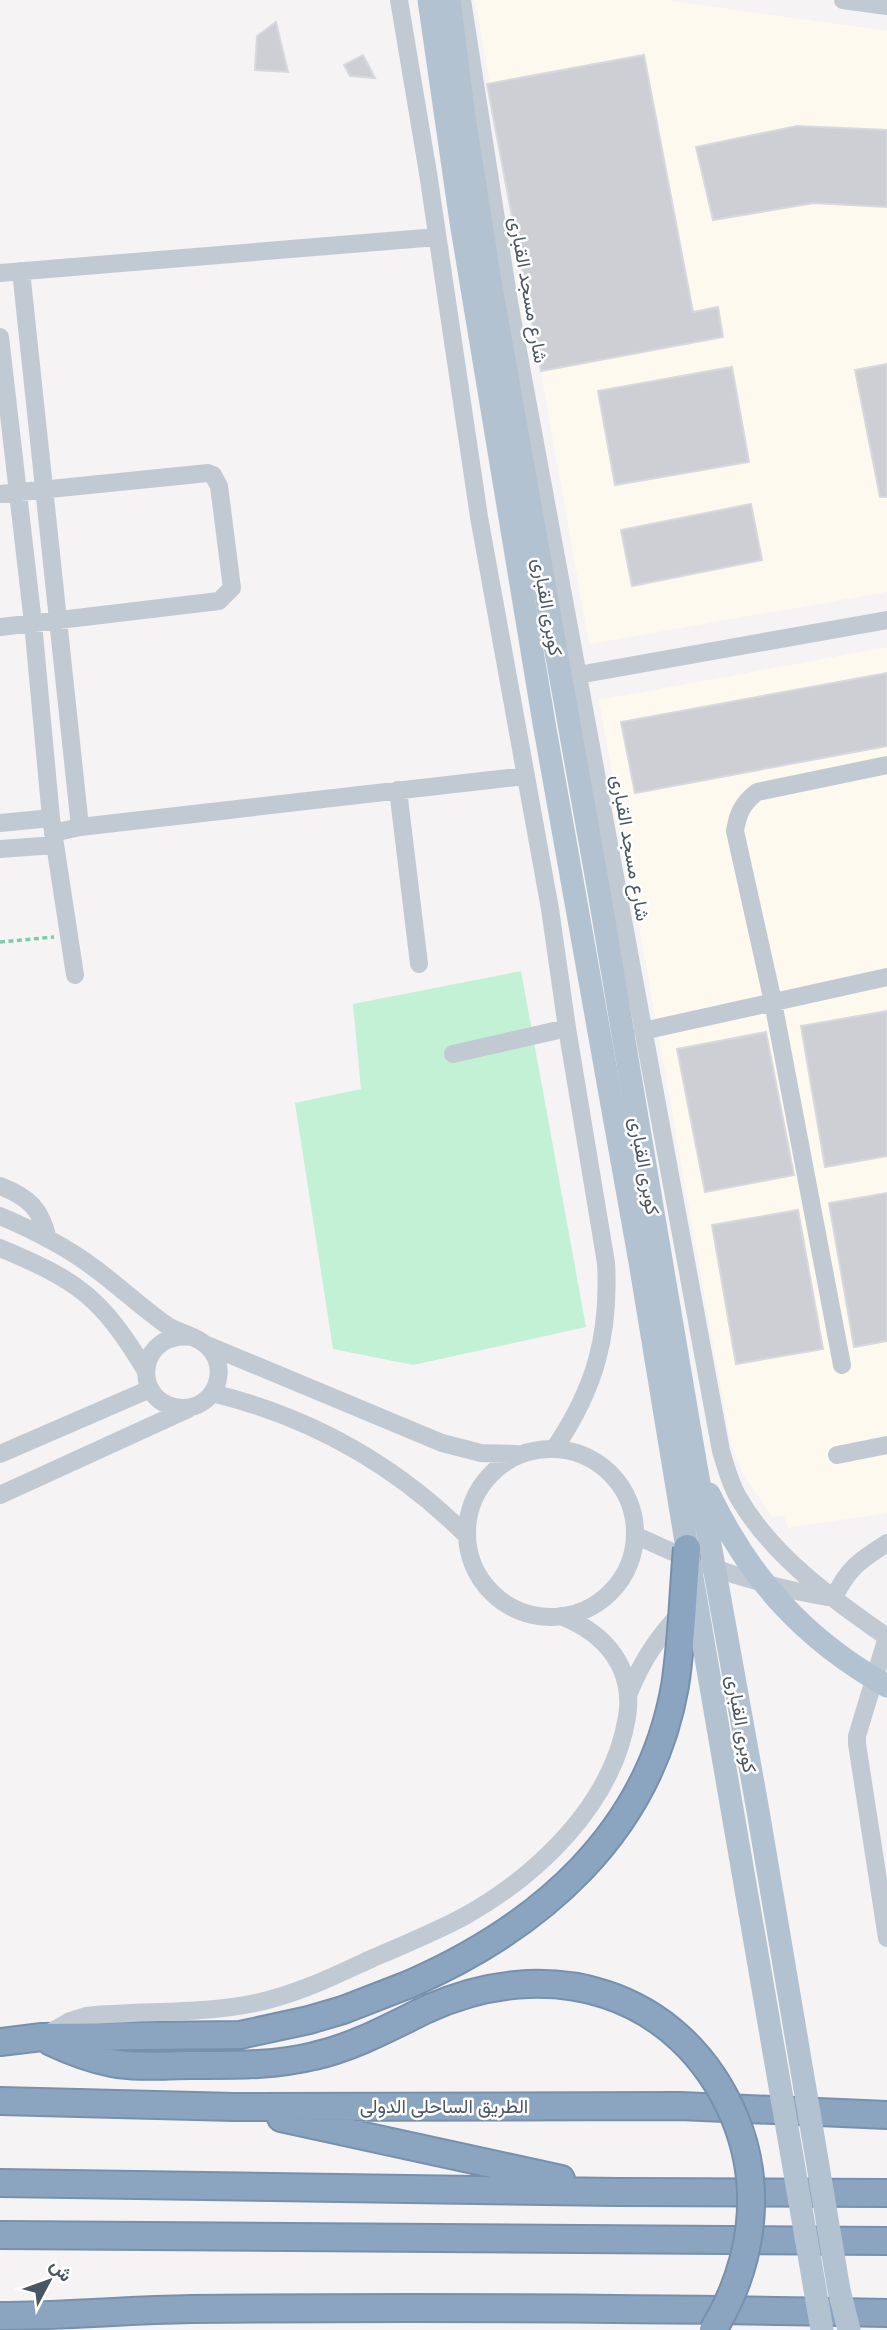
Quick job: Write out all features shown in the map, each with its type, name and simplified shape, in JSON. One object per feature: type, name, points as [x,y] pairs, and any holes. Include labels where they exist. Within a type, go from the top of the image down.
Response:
[{"type":"highway","points":[[0,2042],[42,2037],[240,2035],[332,2013],[410,1984],[479,1949],[536,1910],[580,1871],[618,1825],[647,1773],[668,1716],[678,1657],[687,1548]]},
{"type":"highway","points":[[42,2037],[87,2057],[111,2063],[136,2066],[261,2064],[288,2062],[339,2049],[364,2040],[446,2000],[487,1988],[531,1983],[564,1985],[623,2000],[645,2011],[685,2042],[717,2081],[739,2129],[747,2156],[751,2184],[749,2240],[733,2294],[713,2330]]},
{"type":"highway","name":"الطريق الساحلى الدولى","points":[[0,2101],[234,2107],[643,2106],[887,2115]]},
{"type":"highway","points":[[234,2107],[617,2192]]},
{"type":"highway","points":[[0,2183],[887,2193]]},
{"type":"highway","points":[[0,2235],[887,2241]]},
{"type":"highway","points":[[0,2316],[60,2316],[187,2309],[347,2308],[887,2313]]},
{"type":"highway","points":[[60,2316],[99,2330]]},
{"type":"main road","name":"كوبرى القبارى","points":[[429,0],[461,222],[541,710],[638,1249],[822,2330]]},
{"type":"main road","name":"كوبرى القبارى","points":[[449,0],[491,287],[599,892],[837,2277],[849,2330]]},
{"type":"main road","points":[[694,1455],[725,1527],[770,1592],[797,1621],[827,1647],[887,1686]]},
{"type":"street","points":[[399,0],[479,517],[551,909],[567,1028],[602,1237],[607,1291],[601,1347],[594,1374],[575,1417],[554,1449]]},
{"type":"street","name":"شارع مسجد القبارى","points":[[462,0],[509,302],[715,1422],[728,1474],[737,1496],[768,1537],[809,1578],[887,1637]]},
{"type":"street","points":[[844,0],[887,6]]},
{"type":"street","points":[[0,273],[437,237]]},
{"type":"street","points":[[21,271],[80,827]]},
{"type":"street","points":[[0,337],[9,493],[33,623],[53,832],[75,975]]},
{"type":"street","points":[[0,627],[219,601],[232,587],[219,486],[214,475],[208,473],[9,493]]},
{"type":"street","points":[[578,675],[887,620]]},
{"type":"street","points":[[842,1365],[774,1002],[735,831],[738,814],[745,802],[757,792],[887,765]]},
{"type":"street","points":[[0,849],[53,832],[80,827],[525,776]]},
{"type":"street","points":[[398,790],[419,964]]},
{"type":"street","points":[[0,822],[53,832]]},
{"type":"street","points":[[643,1031],[887,977]]},
{"type":"street","points":[[453,1054],[567,1028]]},
{"type":"street","points":[[0,1186],[31,1203],[42,1219],[48,1239]]},
{"type":"street","points":[[0,1216],[48,1239],[94,1267],[172,1328],[200,1341],[442,1443],[481,1453],[521,1454]]},
{"type":"street","points":[[0,1248],[47,1267],[92,1297],[119,1328],[146,1371],[150,1389],[156,1397],[172,1407],[191,1407]]},
{"type":"street","points":[[0,1495],[206,1399],[216,1385],[219,1368],[217,1360],[200,1341],[181,1335],[161,1342],[153,1350],[146,1371]]},
{"type":"street","points":[[0,1454],[150,1389]]},
{"type":"street","points":[[212,1393],[276,1411],[336,1437],[419,1491],[467,1536]]},
{"type":"street","points":[[837,1455],[887,1445]]},
{"type":"street","points":[[554,1449],[586,1456],[612,1475],[630,1503],[635,1535],[628,1568],[608,1595],[594,1606],[578,1613],[544,1616],[527,1613],[497,1597],[476,1569],[467,1536],[471,1510],[481,1486],[492,1473],[521,1454],[554,1449]]},
{"type":"street","points":[[635,1535],[668,1551],[736,1577],[834,1598],[855,1564],[887,1543]]},
{"type":"street","points":[[629,1693],[646,1656],[670,1624],[700,1597],[736,1577]]},
{"type":"street","points":[[42,2037],[70,2021],[86,2016],[210,2010],[261,2002],[310,1987],[438,1929],[472,1911],[512,1884],[541,1860],[600,1792],[618,1754],[628,1714],[629,1693],[620,1664],[606,1645],[589,1629],[561,1616]]},
{"type":"street","points":[[887,1637],[857,1736],[887,1938]]},
{"type":"path","points":[[0,942],[70,936]]},
{"type":"shaded area","points":[[475,0],[667,0],[887,31],[887,592],[589,644]]},
{"type":"shaded area","points":[[887,647],[887,1513],[788,1528],[784,1516],[772,1517],[744,1476],[731,1445],[599,700]]},
{"type":"green space","points":[[521,971],[586,1327],[413,1365],[333,1349],[295,1103],[361,1089],[353,1004]]},
{"type":"building","points":[[276,22],[288,72],[255,70],[257,36]]},
{"type":"building","points":[[363,55],[375,78],[350,76],[344,65]]},
{"type":"building","points":[[644,55],[693,312],[718,307],[723,337],[541,371],[487,84]]},
{"type":"building","points":[[797,126],[887,130],[887,207],[814,203],[713,220],[696,147]]},
{"type":"building","points":[[887,364],[887,497],[880,497],[855,370]]},
{"type":"building","points":[[732,367],[749,462],[615,485],[598,391]]},
{"type":"building","points":[[751,504],[762,560],[632,586],[621,530]]},
{"type":"building","points":[[887,673],[887,746],[635,793],[621,722]]},
{"type":"building","points":[[887,1011],[887,1156],[825,1167],[801,1026]]},
{"type":"building","points":[[766,1032],[794,1175],[705,1192],[677,1049]]},
{"type":"building","points":[[887,1193],[887,1341],[854,1347],[829,1203]]},
{"type":"building","points":[[798,1210],[823,1349],[736,1364],[712,1225]]}]
